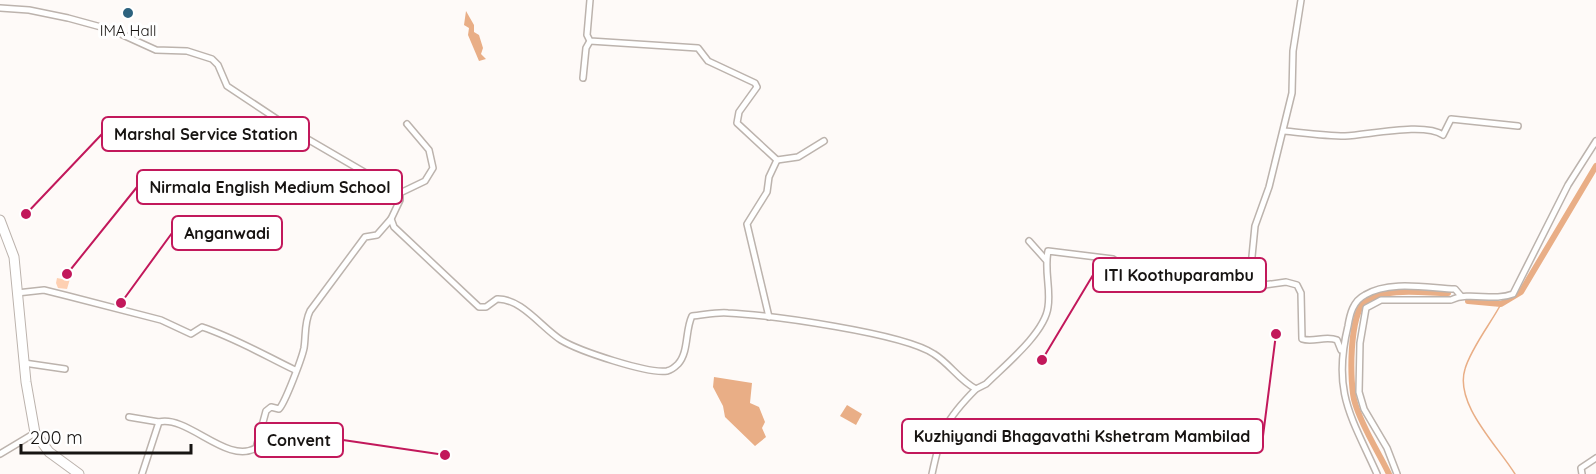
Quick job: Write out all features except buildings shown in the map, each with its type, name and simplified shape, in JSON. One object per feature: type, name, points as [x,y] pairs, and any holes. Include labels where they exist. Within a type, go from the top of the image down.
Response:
[{"type":"main road","points":[[0,220],[14,257],[24,363],[35,433],[49,452],[79,474]]},
{"type":"street","points":[[590,0],[587,35],[591,41]]},
{"type":"street","points":[[1249,287],[1255,226],[1269,187],[1292,93],[1293,51],[1301,0]]},
{"type":"street","points":[[0,8],[29,10],[68,18],[119,32],[156,50],[188,51],[212,59],[218,65],[227,86],[304,137],[400,193]]},
{"type":"street","points":[[583,78],[586,48],[591,41]]},
{"type":"street","points":[[591,41],[698,48],[708,61],[755,83],[757,87],[739,112],[737,123],[777,160]]},
{"type":"street","points":[[1284,131],[1345,136],[1407,130],[1437,131],[1443,135],[1451,119],[1518,126]]},
{"type":"street","points":[[400,193],[425,182],[434,168],[429,150],[407,124]]},
{"type":"street","points":[[777,160],[798,157],[824,141]]},
{"type":"street","points":[[1397,474],[1384,441],[1364,409],[1359,392],[1363,316],[1366,308],[1381,300],[1451,300],[1461,296],[1503,298],[1513,294],[1568,185],[1596,141]]},
{"type":"street","points":[[770,317],[747,224],[748,218],[767,192],[769,177],[777,160]]},
{"type":"street","points":[[129,417],[159,422],[178,422],[189,431],[221,446],[252,450],[259,442],[266,411],[271,407],[279,409],[282,407],[304,349],[306,322],[310,311],[324,296],[365,237],[377,235],[391,219],[400,200],[400,193]]},
{"type":"street","points":[[391,219],[394,226],[479,307],[486,308],[497,299],[510,300],[561,340],[597,356],[659,371],[670,371],[680,363],[692,316],[727,313],[770,317],[890,338],[934,354],[962,381],[976,389]]},
{"type":"street","points":[[1029,241],[1046,260]]},
{"type":"street","points":[[932,474],[944,426],[976,389],[986,384],[1036,333],[1048,312],[1050,291],[1045,269],[1048,251],[1113,258],[1124,267],[1132,279],[1164,285],[1249,287],[1286,282],[1297,285],[1301,293],[1302,339],[1308,341],[1329,336],[1337,340],[1342,352]]},
{"type":"street","points":[[1377,474],[1346,407],[1342,352],[1351,310],[1365,294],[1384,288],[1455,289],[1461,296]]},
{"type":"street","points":[[17,293],[44,290],[161,320],[191,334],[202,327],[232,337],[249,348],[295,370]]},
{"type":"street","points":[[24,363],[65,369]]},
{"type":"street","points":[[142,474],[159,422]]},
{"type":"street","points":[[0,454],[35,433]]},
{"type":"street","points":[[1582,474],[1581,468],[1596,458]]},
{"type":"shaded area","points":[[466,11],[474,25],[474,32],[479,35],[483,48],[481,54],[486,59],[479,61],[468,35],[469,28],[464,25]]},
{"type":"shaded area","points":[[64,270],[72,272],[67,289],[58,288],[56,283],[57,278],[62,279]]},
{"type":"shaded area","points":[[714,377],[752,383],[750,403],[759,407],[765,422],[762,428],[766,437],[755,446],[725,417],[723,406],[713,387]]},
{"type":"shaded area","points":[[847,405],[862,414],[856,425],[840,416]]},
{"type":"waterway","points":[[1468,301],[1501,304],[1521,292],[1596,166]]},
{"type":"waterway","points":[[1389,474],[1362,421],[1353,394],[1351,365],[1356,319],[1360,308],[1366,301],[1385,294],[1395,292],[1448,293]]},
{"type":"waterway","points":[[1501,304],[1472,353],[1465,369],[1463,382],[1472,410],[1515,474]]},
{"type":"place","name":"IMA Hall","points":[[128,13]]},
{"type":"place","name":"Marshal Service Station","points":[[26,214]]},
{"type":"place","name":"Nirmala English Medium School","points":[[67,274]]},
{"type":"place","name":"Anganwadi","points":[[121,303]]},
{"type":"place","name":"Kuzhiyandi Bhagavathi Kshetram Mambilad","points":[[1276,334]]},
{"type":"place","name":"ITI Koothuparambu","points":[[1042,360]]},
{"type":"place","name":"Convent","points":[[445,455]]}]
